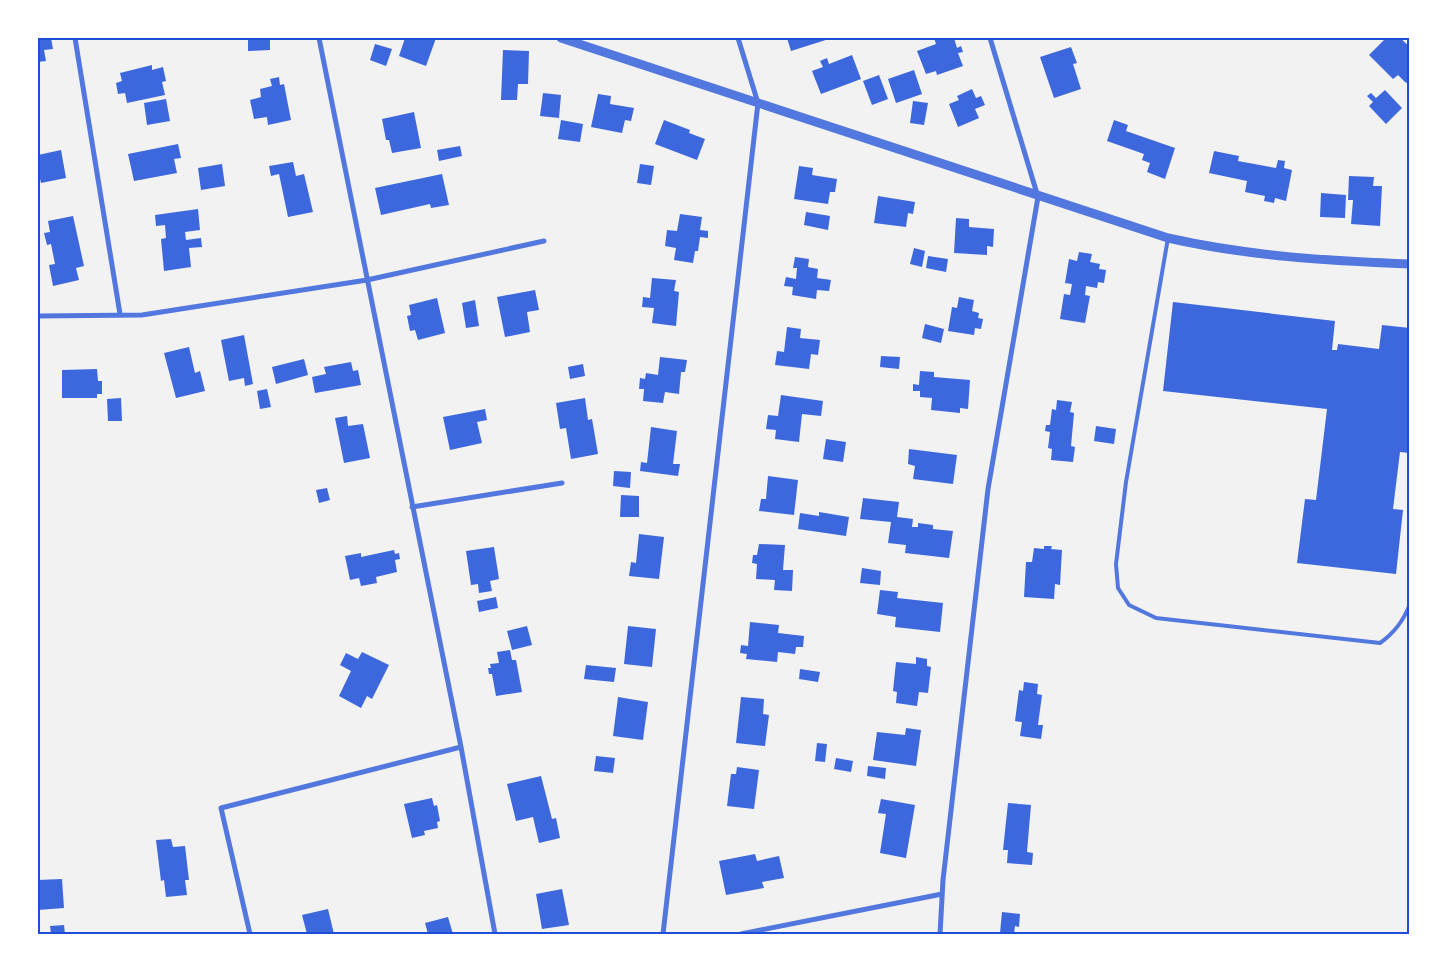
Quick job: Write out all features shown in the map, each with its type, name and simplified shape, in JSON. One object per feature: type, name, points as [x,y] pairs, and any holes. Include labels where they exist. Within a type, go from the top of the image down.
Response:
[{"type":"street","points":[[75,38],[120,314]]},
{"type":"street","points":[[319,38],[461,747],[495,934]]},
{"type":"street","points":[[561,38],[1038,197],[1168,238],[1241,253],[1280,258],[1410,264]]},
{"type":"street","points":[[663,934],[758,103],[738,38]]},
{"type":"street","points":[[940,934],[942,894],[988,489],[1038,197],[990,38]]},
{"type":"street","points":[[38,316],[142,315],[367,280],[544,241]]},
{"type":"street","points":[[412,508],[562,483]]},
{"type":"street","points":[[250,934],[221,808],[461,747]]},
{"type":"street","points":[[741,934],[942,894]]},
{"type":"lane","points":[[1168,238],[1126,482],[1116,564],[1118,588],[1129,605],[1156,618],[1380,643],[1393,634],[1405,616],[1410,604]]},
{"type":"building","points":[[38,38],[51,38],[53,49],[44,50],[46,61],[38,62]]},
{"type":"building","points":[[248,38],[270,38],[270,50],[248,51]]},
{"type":"building","points":[[405,38],[436,38],[426,66],[399,56]]},
{"type":"building","points":[[787,38],[832,38],[791,51]]},
{"type":"building","points":[[934,38],[954,38],[957,48],[961,46],[963,52],[958,53],[963,66],[937,75],[936,71],[926,74],[917,51],[936,44]]},
{"type":"building","points":[[1386,38],[1400,38],[1410,47],[1410,80],[1406,83],[1398,75],[1393,79],[1369,55]]},
{"type":"building","points":[[375,44],[392,49],[386,66],[370,60]]},
{"type":"building","points":[[1071,47],[1077,63],[1073,64],[1081,89],[1054,98],[1040,57]]},
{"type":"building","points":[[503,50],[529,51],[528,84],[518,84],[517,100],[501,100]]},
{"type":"building","points":[[852,55],[861,79],[821,94],[812,71],[823,67],[820,61],[827,58],[829,64]]},
{"type":"building","points":[[152,65],[152,70],[163,67],[166,81],[162,82],[165,95],[127,103],[125,93],[118,94],[116,83],[122,81],[120,73]]},
{"type":"building","points":[[914,70],[922,94],[896,103],[888,79]]},
{"type":"building","points":[[879,75],[888,99],[872,105],[863,81]]},
{"type":"building","points":[[279,77],[280,85],[284,84],[291,120],[268,125],[267,117],[254,119],[250,100],[261,97],[260,89],[272,86],[270,79]]},
{"type":"building","points":[[972,89],[976,98],[981,96],[985,105],[975,109],[979,118],[958,127],[949,104],[959,100],[957,96]]},
{"type":"building","points":[[1385,90],[1402,108],[1386,124],[1369,106],[1373,102],[1367,96],[1371,93],[1376,98]]},
{"type":"building","points":[[543,93],[561,95],[559,118],[540,116]]},
{"type":"building","points":[[598,94],[611,96],[610,104],[634,108],[631,121],[625,120],[622,133],[591,127]]},
{"type":"building","points":[[166,99],[170,121],[147,125],[144,103]]},
{"type":"building","points":[[913,101],[928,103],[924,125],[910,123]]},
{"type":"building","points":[[414,112],[421,148],[392,153],[389,140],[386,140],[382,119]]},
{"type":"building","points":[[561,120],[583,124],[580,142],[558,139]]},
{"type":"building","points":[[664,120],[690,130],[689,133],[705,139],[697,160],[655,144]]},
{"type":"building","points":[[1114,120],[1128,125],[1126,131],[1175,148],[1165,179],[1147,172],[1150,163],[1142,160],[1144,154],[1107,141]]},
{"type":"building","points":[[178,144],[181,158],[174,159],[177,173],[134,181],[128,154]]},
{"type":"building","points":[[460,146],[462,156],[439,161],[437,150]]},
{"type":"building","points":[[61,150],[66,178],[41,183],[38,170],[38,155]]},
{"type":"building","points":[[1214,151],[1239,156],[1238,161],[1276,168],[1278,160],[1285,161],[1284,168],[1292,170],[1286,201],[1275,198],[1274,203],[1264,201],[1265,196],[1245,192],[1247,181],[1209,173]]},
{"type":"building","points":[[293,162],[296,176],[304,174],[313,212],[288,217],[279,174],[271,176],[269,166]]},
{"type":"building","points":[[222,164],[225,186],[201,190],[198,168]]},
{"type":"building","points":[[640,164],[654,166],[651,185],[637,183]]},
{"type":"building","points":[[799,166],[813,168],[812,175],[837,179],[835,192],[830,192],[828,204],[794,199]]},
{"type":"building","points":[[442,174],[449,205],[431,208],[430,204],[381,215],[375,188]]},
{"type":"building","points":[[1349,176],[1374,177],[1373,186],[1382,186],[1380,226],[1351,224],[1353,200],[1348,200]]},
{"type":"building","points":[[1321,193],[1346,195],[1345,218],[1320,217]]},
{"type":"building","points":[[878,196],[915,202],[913,214],[908,213],[906,227],[874,223]]},
{"type":"building","points":[[198,209],[200,230],[185,232],[186,240],[201,238],[202,247],[189,248],[191,267],[164,271],[161,239],[166,238],[165,225],[156,226],[155,215]]},
{"type":"building","points":[[806,212],[830,216],[828,230],[804,225]]},
{"type":"building","points":[[680,214],[702,217],[700,230],[708,231],[708,238],[700,237],[698,251],[695,251],[693,263],[674,260],[676,248],[665,246],[667,230],[677,231]]},
{"type":"building","points":[[73,216],[84,266],[76,268],[79,280],[53,286],[49,265],[55,264],[51,244],[47,245],[44,233],[50,232],[48,221]]},
{"type":"building","points":[[956,218],[969,219],[969,227],[994,229],[993,247],[987,246],[987,255],[954,253]]},
{"type":"building","points":[[914,248],[925,251],[922,267],[910,264]]},
{"type":"building","points":[[1079,252],[1092,254],[1090,262],[1100,264],[1099,269],[1106,270],[1104,283],[1098,282],[1097,288],[1086,286],[1085,295],[1090,296],[1085,323],[1060,319],[1064,294],[1070,295],[1072,284],[1065,283],[1069,259],[1077,261]]},
{"type":"building","points":[[928,256],[948,259],[946,272],[926,268]]},
{"type":"building","points":[[795,257],[809,259],[808,267],[818,269],[817,278],[831,280],[829,291],[817,290],[816,299],[792,295],[793,287],[784,286],[786,277],[796,279],[797,268],[793,268]]},
{"type":"building","points":[[652,278],[676,280],[674,291],[679,292],[676,326],[652,323],[654,308],[642,307],[643,297],[650,298]]},
{"type":"building","points":[[535,290],[539,310],[527,312],[530,332],[505,337],[497,297]]},
{"type":"building","points":[[959,297],[974,300],[972,311],[979,313],[978,318],[983,319],[981,329],[975,328],[974,335],[948,331],[952,307],[957,308]]},
{"type":"building","points":[[437,298],[445,333],[418,340],[415,330],[410,331],[407,316],[411,315],[409,305]]},
{"type":"building","points":[[475,300],[479,326],[466,328],[462,303]]},
{"type":"building","points":[[1173,302],[1335,321],[1332,350],[1337,350],[1338,344],[1379,349],[1382,325],[1410,328],[1410,453],[1400,452],[1393,509],[1403,510],[1396,574],[1297,563],[1305,499],[1316,500],[1327,409],[1163,391]]},
{"type":"building","points":[[925,324],[944,329],[941,343],[922,338]]},
{"type":"building","points":[[787,327],[801,329],[800,338],[820,340],[818,355],[811,354],[809,369],[775,365],[777,351],[784,352]]},
{"type":"building","points":[[244,335],[253,384],[245,386],[244,378],[229,381],[221,340]]},
{"type":"building","points":[[189,347],[195,373],[200,371],[205,391],[176,398],[164,353]]},
{"type":"building","points":[[881,356],[900,357],[899,369],[880,367]]},
{"type":"building","points":[[660,357],[687,360],[685,372],[681,372],[679,394],[665,392],[663,403],[643,401],[644,389],[639,389],[640,378],[645,379],[646,373],[658,375]]},
{"type":"building","points":[[304,359],[308,375],[276,384],[272,367]]},
{"type":"building","points":[[351,362],[353,371],[358,370],[361,385],[315,393],[312,377],[326,374],[324,367]]},
{"type":"building","points":[[583,364],[585,376],[570,379],[568,367]]},
{"type":"building","points":[[97,369],[98,381],[102,381],[102,394],[97,394],[97,398],[62,398],[62,370]]},
{"type":"building","points":[[920,371],[934,372],[934,377],[970,380],[968,409],[960,408],[960,413],[931,410],[932,398],[920,397],[920,391],[913,391],[913,384],[919,385]]},
{"type":"building","points":[[267,389],[271,407],[260,409],[257,391]]},
{"type":"building","points":[[781,395],[823,401],[821,416],[802,414],[799,442],[775,439],[776,430],[766,429],[768,415],[778,416]]},
{"type":"building","points":[[121,398],[122,421],[108,421],[107,399]]},
{"type":"building","points":[[585,398],[588,420],[592,419],[598,454],[571,459],[566,428],[560,429],[556,403]]},
{"type":"building","points":[[1057,400],[1072,402],[1070,412],[1074,413],[1071,446],[1075,447],[1073,462],[1051,460],[1052,449],[1048,448],[1050,432],[1045,431],[1046,425],[1050,425],[1052,409],[1056,410]]},
{"type":"building","points":[[485,409],[487,420],[477,422],[482,443],[450,450],[443,417]]},
{"type":"building","points":[[347,416],[348,426],[363,424],[370,458],[344,463],[335,418]]},
{"type":"building","points":[[1096,426],[1116,429],[1114,444],[1094,441]]},
{"type":"building","points":[[651,427],[677,431],[673,464],[680,464],[678,476],[640,471],[641,462],[647,463]]},
{"type":"building","points":[[826,439],[846,442],[843,462],[823,459]]},
{"type":"building","points":[[909,449],[957,455],[953,484],[913,479],[915,466],[908,464]]},
{"type":"building","points":[[614,471],[631,472],[630,488],[613,486]]},
{"type":"building","points":[[768,476],[798,480],[794,515],[759,511],[761,499],[766,499]]},
{"type":"building","points":[[327,488],[330,500],[319,503],[316,490]]},
{"type":"building","points":[[621,495],[639,496],[639,517],[620,517]]},
{"type":"building","points":[[863,498],[899,502],[897,517],[913,519],[912,527],[918,527],[918,523],[933,525],[933,529],[953,531],[949,558],[905,553],[906,545],[888,543],[891,522],[860,519]]},
{"type":"building","points":[[819,512],[849,517],[846,536],[798,529],[800,513],[819,516]]},
{"type":"building","points":[[639,534],[664,537],[659,579],[629,576],[631,562],[636,563]]},
{"type":"building","points":[[759,544],[785,545],[783,570],[793,570],[792,591],[774,590],[775,580],[756,579],[757,564],[752,563],[753,555],[757,555]]},
{"type":"building","points":[[1044,546],[1052,546],[1051,549],[1062,550],[1060,585],[1055,584],[1054,599],[1024,597],[1026,562],[1032,562],[1034,548],[1044,549]]},
{"type":"building","points":[[494,547],[499,579],[490,581],[492,591],[479,593],[478,584],[471,585],[466,551]]},
{"type":"building","points":[[394,550],[395,554],[399,553],[400,559],[395,560],[397,572],[376,577],[377,583],[361,586],[359,578],[350,580],[345,556],[361,553],[361,557]]},
{"type":"building","points":[[862,568],[881,571],[880,585],[860,583]]},
{"type":"building","points":[[880,590],[898,592],[897,598],[943,603],[940,632],[895,627],[896,617],[877,614]]},
{"type":"building","points":[[496,597],[498,608],[479,612],[477,601]]},
{"type":"building","points":[[750,622],[779,625],[778,633],[804,636],[803,647],[796,647],[795,654],[778,652],[777,662],[746,659],[747,654],[740,653],[741,645],[748,646]]},
{"type":"building","points":[[527,626],[532,645],[512,650],[507,631]]},
{"type":"building","points":[[628,626],[656,629],[652,667],[624,664]]},
{"type":"building","points":[[510,650],[512,660],[516,660],[522,692],[496,696],[492,674],[489,674],[488,668],[491,668],[490,664],[499,663],[497,652]]},
{"type":"building","points":[[362,652],[389,665],[372,699],[367,696],[361,708],[339,696],[351,671],[340,665],[346,653],[358,659]]},
{"type":"building","points":[[916,657],[927,659],[927,666],[931,667],[928,693],[919,692],[917,706],[896,703],[897,692],[893,691],[896,662],[916,664]]},
{"type":"building","points":[[586,665],[616,668],[614,682],[584,679]]},
{"type":"building","points":[[800,669],[820,672],[818,682],[799,679]]},
{"type":"building","points":[[1024,682],[1038,684],[1037,694],[1042,695],[1038,725],[1043,725],[1041,739],[1020,736],[1022,722],[1015,721],[1019,690],[1023,691]]},
{"type":"building","points":[[618,697],[648,702],[643,740],[613,736]]},
{"type":"building","points":[[741,697],[764,699],[763,714],[769,715],[765,746],[736,743]]},
{"type":"building","points":[[906,728],[921,730],[916,766],[873,760],[877,732],[905,735]]},
{"type":"building","points":[[817,743],[827,744],[825,762],[815,761]]},
{"type":"building","points":[[596,756],[615,758],[613,773],[594,771]]},
{"type":"building","points":[[836,758],[853,761],[851,772],[834,769]]},
{"type":"building","points":[[868,766],[886,768],[885,779],[867,776]]},
{"type":"building","points":[[737,767],[759,770],[754,809],[727,806],[731,774],[736,774]]},
{"type":"building","points":[[541,776],[552,819],[556,818],[560,838],[539,843],[533,817],[516,821],[507,784]]},
{"type":"building","points":[[432,798],[434,806],[437,805],[440,821],[437,822],[438,828],[424,831],[425,835],[412,838],[404,804]]},
{"type":"building","points":[[881,799],[915,805],[906,858],[880,853],[886,814],[878,813]]},
{"type":"building","points":[[1008,803],[1031,805],[1027,852],[1033,853],[1032,865],[1007,863],[1008,850],[1003,850]]},
{"type":"building","points":[[171,839],[173,847],[185,846],[189,880],[185,880],[187,895],[166,897],[164,880],[161,881],[156,840]]},
{"type":"building","points":[[755,854],[757,861],[779,856],[784,878],[762,882],[764,888],[726,895],[719,861]]},
{"type":"building","points":[[62,879],[64,908],[38,910],[38,880]]},
{"type":"building","points":[[562,889],[569,925],[542,929],[536,894]]},
{"type":"building","points":[[328,909],[334,934],[307,934],[302,915]]},
{"type":"building","points":[[1002,912],[1020,914],[1019,927],[1015,926],[1014,934],[990,934],[990,932],[1000,933]]},
{"type":"building","points":[[448,917],[453,934],[428,934],[425,923]]},
{"type":"building","points":[[64,925],[65,934],[51,934],[50,926]]}]
